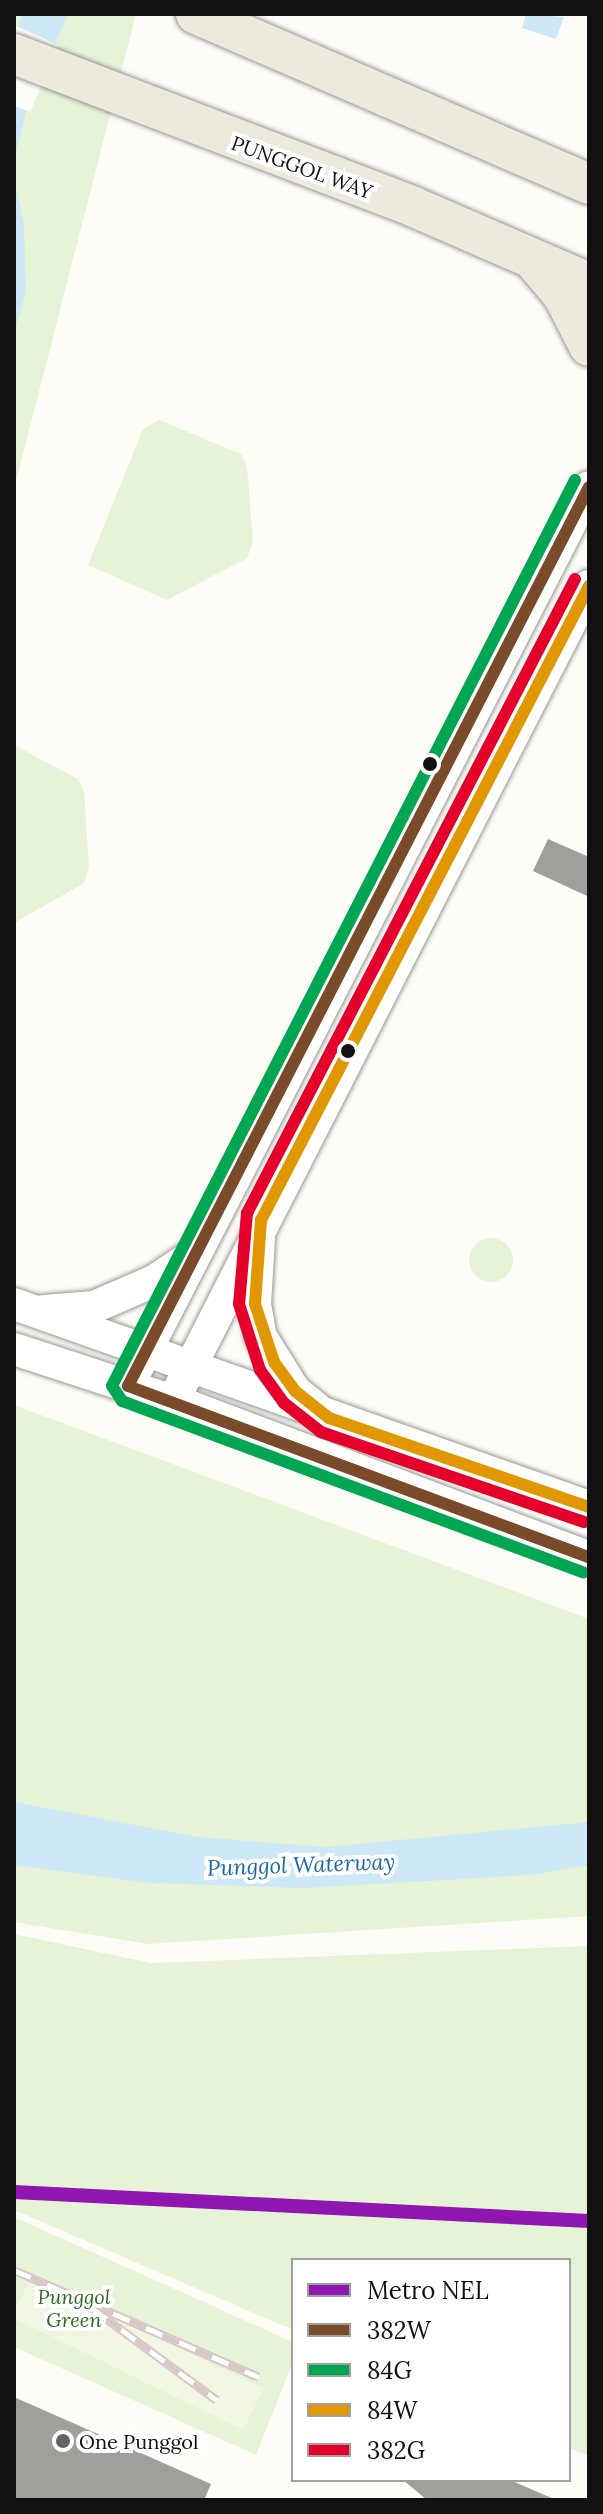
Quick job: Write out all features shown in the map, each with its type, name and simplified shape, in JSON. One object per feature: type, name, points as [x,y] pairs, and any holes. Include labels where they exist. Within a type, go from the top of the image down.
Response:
[{"type":"main road","points":[[201,16],[584,179]]},
{"type":"main road","name":"PUNGGOL WAY","points":[[14,54],[531,257],[589,283]]},
{"type":"main road","points":[[531,257],[563,295],[589,346]]},
{"type":"street","points":[[128,1386],[589,487]]},
{"type":"street","points":[[173,1401],[261,1220],[589,586]]},
{"type":"street","points":[[261,1220],[255,1304],[261,1337],[295,1391],[329,1418]]},
{"type":"street","points":[[26,1308],[94,1307],[154,1281],[199,1252]]},
{"type":"street","points":[[26,1308],[189,1369],[589,1507]]},
{"type":"street","points":[[14,1349],[173,1401],[589,1557]]},
{"type":"green space","points":[[14,14],[136,14],[14,489]]},
{"type":"green space","points":[[159,420],[241,454],[247,466],[253,542],[247,558],[167,600],[88,565],[143,429]]},
{"type":"green space","points":[[14,745],[78,779],[84,792],[89,867],[84,883],[14,923]]},
{"type":"green space","points":[[491,1238],[506,1245],[513,1260],[506,1275],[491,1282],[476,1275],[469,1260],[476,1245]]},
{"type":"green space","points":[[14,1405],[589,1619],[589,1916],[148,1944],[14,1922]]},
{"type":"green space","points":[[14,1934],[151,1963],[589,1946],[589,2456],[571,2449],[571,2258],[291,2258],[291,2329],[14,2210]]},
{"type":"green space","name":"Punggol Green","points":[[14,2217],[291,2341],[291,2367],[256,2455],[14,2347]]},
{"type":"green space","points":[[32,2276],[263,2389],[243,2430],[14,2318]]},
{"type":"water","points":[[23,14],[68,14],[26,112],[14,162],[14,34]]},
{"type":"water","points":[[526,14],[564,17],[556,39],[522,28]]},
{"type":"water","points":[[14,178],[24,224],[26,291],[14,335]]},
{"type":"water","name":"Punggol Waterway","points":[[14,1802],[198,1837],[326,1847],[589,1822],[589,1865],[532,1875],[304,1888],[149,1883],[14,1865]]},
{"type":"pier","points":[[14,25],[59,45],[30,112],[14,106]]},
{"type":"building","points":[[548,839],[589,857],[589,897],[533,871]]},
{"type":"building","name":"One Punggol","points":[[14,2397],[211,2484],[204,2500],[14,2500]]},
{"type":"building","points":[[405,2482],[515,2482],[556,2500],[427,2500]]},
{"type":"railway","points":[[14,2270],[259,2377]]},
{"type":"railway","points":[[92,2308],[217,2400]]},
{"type":"metro line","name":"NEL","points":[[14,2192],[589,2221]]},
{"type":"transit line","name":"84G","points":[[575,480],[112,1386],[122,1401],[583,1572]]},
{"type":"transit line","name":"382W","points":[[589,487],[128,1386],[589,1557]]},
{"type":"transit line","name":"382G","points":[[575,579],[247,1213],[239,1304],[260,1370],[284,1403],[321,1432],[584,1522]]},
{"type":"transit line","name":"84W","points":[[589,586],[261,1220],[255,1304],[274,1362],[295,1391],[329,1418],[589,1507]]},
{"type":"place","name":"One Punggol","points":[[63,2441]]}]
